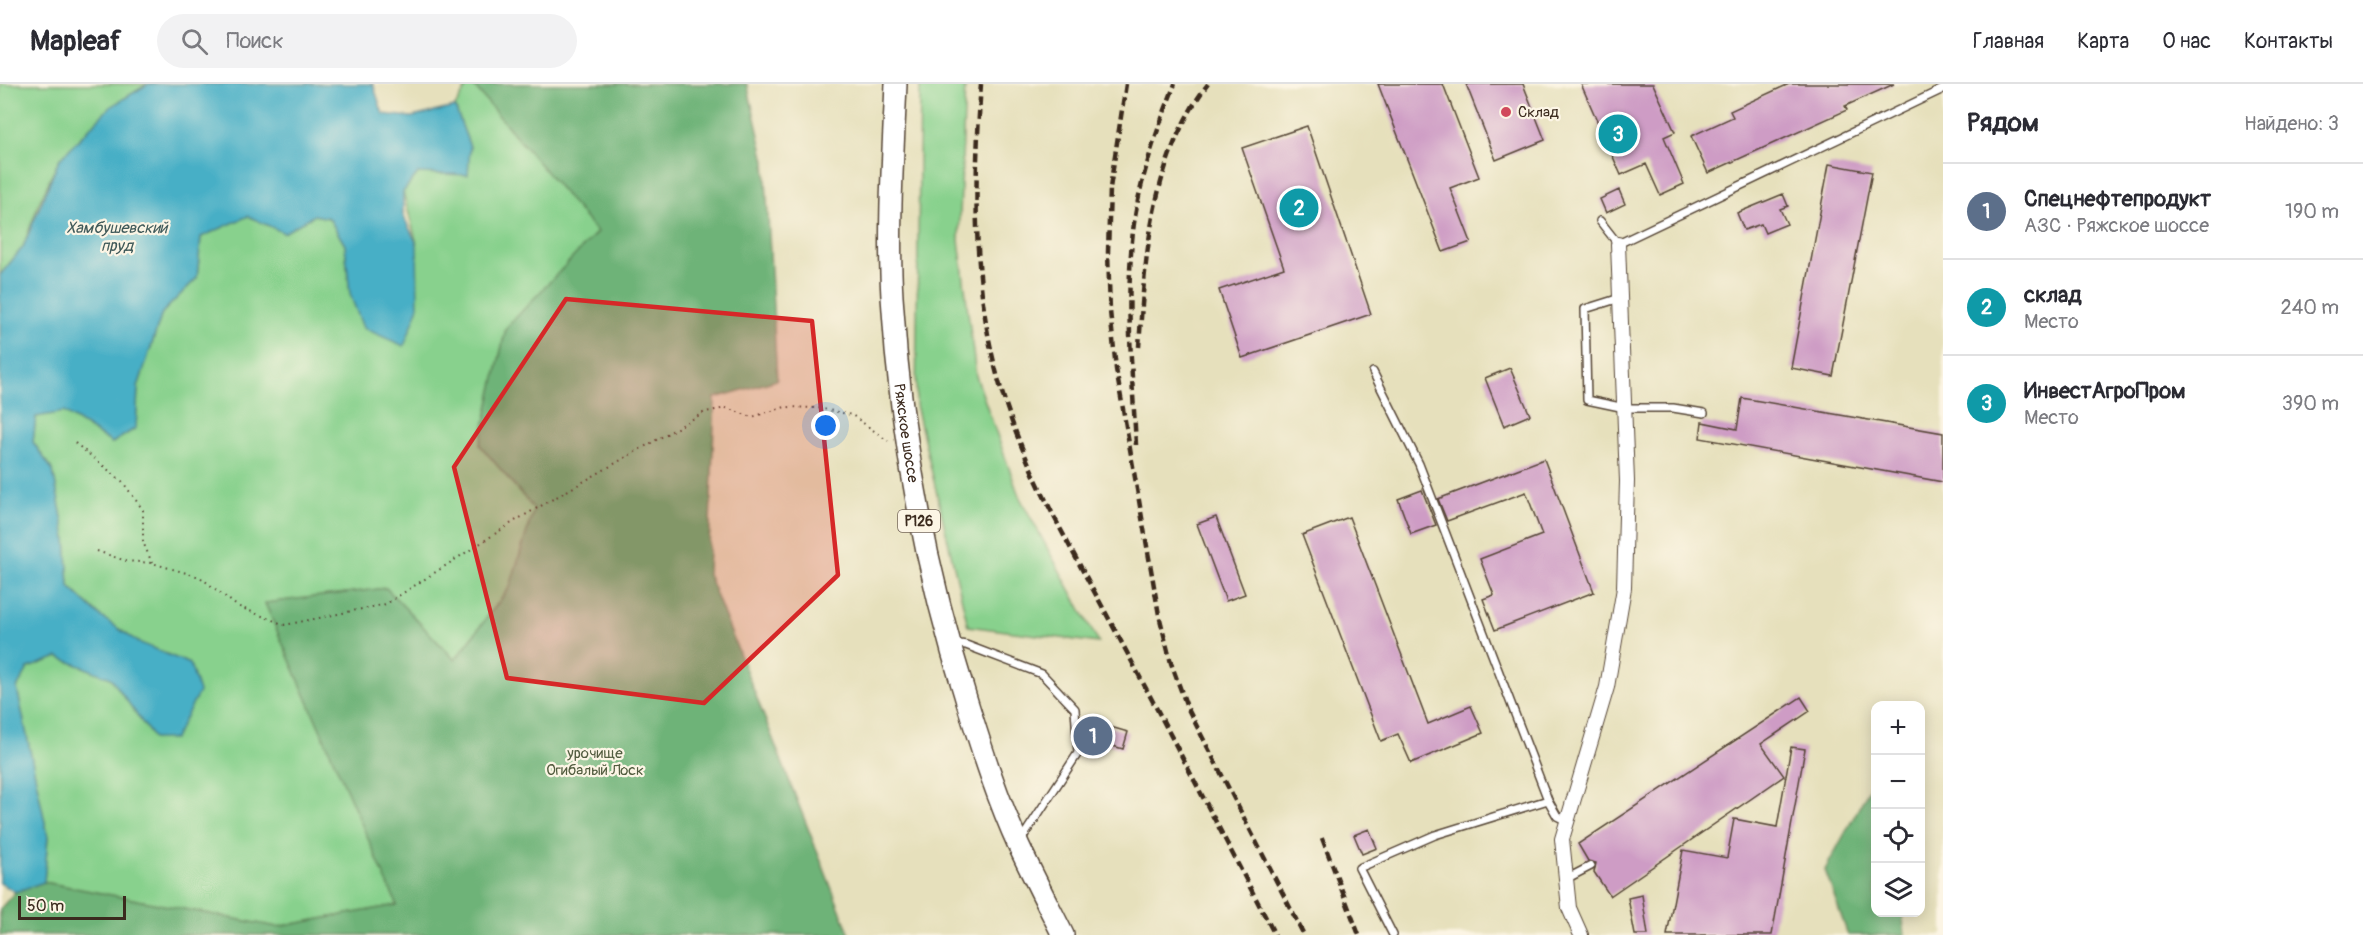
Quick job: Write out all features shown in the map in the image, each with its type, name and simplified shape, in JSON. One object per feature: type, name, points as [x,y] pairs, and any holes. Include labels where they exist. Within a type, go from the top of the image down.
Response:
[{"type":"main road","name":"Ряжское шоссе","points":[[896,84],[891,227],[892,296],[903,423],[924,545],[948,643],[986,763],[1018,845],[1063,935]]},
{"type":"street","points":[[1581,935],[1569,908],[1562,839],[1607,687],[1624,588],[1627,480],[1618,244]]},
{"type":"lane","points":[[1600,221],[1618,244],[1943,89]]},
{"type":"lane","points":[[1620,298],[1585,309],[1587,400],[1625,408],[1673,408],[1704,413]]},
{"type":"lane","points":[[1373,372],[1419,464],[1548,800],[1557,816],[1567,821]]},
{"type":"lane","points":[[948,643],[966,645],[1041,674],[1075,709],[1078,753],[1018,845]]},
{"type":"lane","points":[[1393,935],[1359,868],[1435,835],[1548,800]]},
{"type":"lane","points":[[1566,879],[1591,866]]},
{"type":"path","points":[[97,551],[126,561],[152,563],[200,577],[237,606],[285,625],[386,604],[518,519],[705,412],[726,408],[752,417],[785,407],[818,408],[852,415],[908,454]]},
{"type":"path","points":[[75,443],[122,482],[143,510],[143,542],[152,563]]},
{"type":"highlighted area","points":[[566,299],[812,321],[838,575],[704,703],[507,678],[454,467]]},
{"type":"green space","points":[[0,84],[148,84],[110,107],[59,160],[39,203],[23,247],[0,275]]},
{"type":"green space","points":[[468,84],[472,84],[598,232],[506,328],[480,445],[534,509],[510,587],[455,660],[386,588],[265,603],[398,905],[277,927],[44,882],[48,837],[17,688],[28,668],[58,657],[111,678],[154,739],[190,664],[138,642],[100,616],[69,586],[66,538],[53,471],[33,442],[36,416],[64,412],[112,443],[136,428],[138,387],[162,313],[197,278],[201,237],[248,216],[284,233],[314,215],[329,218],[345,245],[350,294],[417,244],[403,192],[418,173],[470,147],[455,107]]},
{"type":"green space","name":"урочище Огибалый Лоск","points":[[472,84],[747,84],[765,161],[777,380],[715,398],[708,574],[850,935],[0,935],[0,909],[15,892],[44,882],[277,927],[397,905],[265,603],[386,588],[455,660],[510,587],[534,509],[480,445],[506,328],[597,232]]},
{"type":"green space","points":[[920,84],[965,84],[959,240],[976,376],[1019,496],[1099,643],[968,626],[916,405]]},
{"type":"green space","points":[[1871,785],[1871,917],[1903,917],[1905,935],[1848,935],[1825,870]]},
{"type":"water","name":"Хамбушевский пруд","points":[[148,84],[373,84],[383,114],[412,117],[455,107],[470,147],[468,175],[418,173],[403,192],[403,215],[417,244],[418,309],[404,346],[363,328],[350,294],[345,245],[329,218],[314,215],[284,233],[248,216],[201,237],[197,278],[162,313],[138,387],[136,428],[112,443],[64,412],[36,417],[33,442],[53,471],[66,538],[69,587],[100,616],[138,642],[190,664],[199,692],[174,739],[154,739],[111,678],[58,657],[28,668],[17,688],[48,837],[44,882],[15,892],[0,883],[0,275],[23,247],[59,160],[110,107]]},
{"type":"building","points":[[1378,84],[1443,84],[1479,177],[1450,188],[1471,242],[1443,252]]},
{"type":"building","name":"Склад","points":[[1466,84],[1523,84],[1545,140],[1496,160]]},
{"type":"building","points":[[1581,84],[1653,84],[1675,132],[1664,137],[1684,184],[1660,195],[1646,164],[1621,175]]},
{"type":"building","points":[[1789,84],[1894,84],[1845,106],[1847,110],[1708,173],[1691,136],[1733,117],[1730,111]]},
{"type":"building","points":[[1307,126],[1371,314],[1242,358],[1219,290],[1284,268],[1242,148]]},
{"type":"building","points":[[1829,164],[1872,172],[1833,376],[1791,368]]},
{"type":"building","points":[[1619,190],[1625,204],[1606,213],[1600,199]]},
{"type":"building","points":[[1783,194],[1788,206],[1780,209],[1787,224],[1765,233],[1761,224],[1744,230],[1737,213]]},
{"type":"building","points":[[1510,368],[1530,415],[1504,426],[1485,378]]},
{"type":"building","points":[[1742,398],[1943,433],[1943,482],[1700,438],[1702,422],[1737,429]]},
{"type":"building","points":[[1544,459],[1594,592],[1495,630],[1483,599],[1494,595],[1480,559],[1542,535],[1526,492],[1447,521],[1438,499]]},
{"type":"building","points":[[1422,490],[1436,525],[1411,534],[1398,499]]},
{"type":"building","points":[[1216,517],[1245,594],[1226,601],[1197,524]]},
{"type":"building","points":[[1349,517],[1428,724],[1471,706],[1483,733],[1411,763],[1398,734],[1381,741],[1302,535]]},
{"type":"building","points":[[1801,697],[1810,711],[1761,744],[1784,776],[1610,896],[1594,872],[1596,863],[1588,861],[1578,844]]},
{"type":"building","points":[[1083,719],[1128,732],[1123,749],[1083,737]]},
{"type":"building","points":[[1791,747],[1805,749],[1772,935],[1667,935],[1683,850],[1727,858],[1734,819],[1777,827]]},
{"type":"building","points":[[1369,829],[1377,848],[1362,854],[1354,835]]},
{"type":"building","points":[[1642,895],[1648,935],[1635,935],[1628,898]]},
{"type":"railway","points":[[981,84],[976,196],[980,271],[990,345],[1009,415],[1051,510],[1275,935]]},
{"type":"railway","points":[[1126,84],[1110,188],[1108,252],[1110,311],[1116,369],[1159,615],[1171,663],[1187,707],[1304,935]]},
{"type":"railway","points":[[1136,445],[1129,301],[1135,216],[1147,165],[1175,84]]},
{"type":"railway","points":[[1139,347],[1144,279],[1154,210],[1174,144],[1189,113],[1208,84]]},
{"type":"railway","points":[[1322,838],[1359,935]]},
{"type":"place","name":"Склад","points":[[1506,112]]},
{"type":"place","name":"ИнвестАгроПром","points":[[1618,134]]},
{"type":"place","name":"склад","points":[[1299,208]]},
{"type":"place","name":"Спецнефтепродукт","points":[[1093,736]]}]
